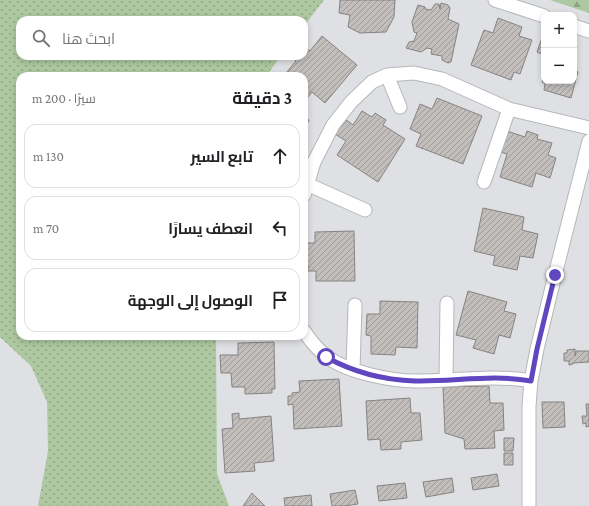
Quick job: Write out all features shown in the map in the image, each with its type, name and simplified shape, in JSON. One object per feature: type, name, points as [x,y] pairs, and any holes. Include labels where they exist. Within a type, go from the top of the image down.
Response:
[{"type":"street","points":[[495,0],[541,15]]},
{"type":"street","points":[[577,27],[589,30]]},
{"type":"street","points":[[308,183],[314,162],[333,125],[351,102],[366,87],[387,74],[414,73],[442,79],[509,109],[589,128]]},
{"type":"street","points":[[387,74],[400,107]]},
{"type":"street","points":[[484,182],[509,109]]},
{"type":"street","points":[[529,506],[529,406],[531,381],[537,349],[589,141]]},
{"type":"street","points":[[308,191],[365,210]]},
{"type":"street","points":[[446,380],[447,302]]},
{"type":"street","points":[[353,369],[355,305]]},
{"type":"street","points":[[308,336],[326,357],[353,369],[369,374],[415,381],[479,378],[521,379],[531,381]]},
{"type":"green space","points":[[0,0],[324,0],[308,21],[308,16],[16,16],[16,60],[278,60],[269,72],[16,72],[16,340],[216,340],[217,474],[229,506],[38,506],[48,451],[47,402],[31,366],[0,337]]},
{"type":"green space","points":[[550,0],[589,0],[589,13]]},
{"type":"building","points":[[340,0],[395,0],[394,17],[386,32],[360,33],[348,27],[350,15],[339,13]]},
{"type":"building","points":[[441,3],[448,5],[450,8],[448,19],[459,24],[451,62],[448,63],[442,60],[442,56],[431,54],[432,49],[427,48],[421,52],[406,48],[409,42],[414,41],[417,33],[414,32],[412,22],[418,5],[425,7],[425,9],[431,10],[435,4],[439,4],[440,9]]},
{"type":"building","points":[[498,18],[522,27],[519,36],[532,40],[520,74],[514,72],[511,80],[471,65],[484,30],[493,33]]},
{"type":"building","points":[[322,36],[357,65],[325,103],[312,92],[308,97],[308,72],[287,72],[296,61],[295,60],[308,60],[308,49],[310,51]]},
{"type":"building","points":[[541,41],[541,54],[537,52]]},
{"type":"building","points":[[545,84],[575,84],[571,98],[544,90]]},
{"type":"building","points":[[437,98],[482,116],[463,164],[416,146],[421,134],[410,129],[420,104],[432,109]]},
{"type":"building","points":[[362,111],[372,117],[375,113],[386,120],[383,125],[405,139],[378,182],[337,155],[346,141],[335,134],[345,119],[353,125]]},
{"type":"building","points":[[504,130],[525,137],[527,131],[538,135],[537,139],[552,143],[548,155],[556,158],[550,178],[536,173],[532,187],[500,177],[507,154],[497,151]]},
{"type":"building","points":[[483,208],[524,217],[522,230],[538,234],[533,258],[520,256],[517,270],[493,265],[495,256],[474,251]]},
{"type":"building","points":[[354,231],[355,281],[316,281],[316,271],[308,271],[308,243],[315,243],[315,232]]},
{"type":"building","points":[[468,291],[507,302],[504,311],[516,314],[510,338],[499,335],[494,354],[473,348],[476,340],[456,335]]},
{"type":"building","points":[[380,301],[418,302],[417,348],[396,347],[395,355],[371,354],[371,336],[366,335],[367,314],[380,314]]},
{"type":"building","points":[[274,342],[275,389],[272,389],[272,393],[245,394],[245,387],[232,387],[231,373],[221,373],[220,355],[238,355],[238,343]]},
{"type":"building","points":[[575,349],[575,356],[576,351],[589,351],[589,362],[573,363],[569,365],[569,361],[564,361],[564,353],[567,353],[567,350]]},
{"type":"building","points":[[339,379],[342,426],[294,429],[293,404],[288,405],[288,396],[292,396],[292,393],[300,392],[299,381]]},
{"type":"building","points":[[489,386],[490,403],[503,403],[504,430],[494,431],[495,448],[465,449],[464,439],[445,433],[443,387]]},
{"type":"building","points":[[410,398],[411,413],[420,413],[422,440],[401,442],[401,449],[381,450],[380,439],[368,440],[366,401]]},
{"type":"building","points":[[542,402],[564,402],[565,427],[543,428]]},
{"type":"building","points":[[586,404],[589,404],[589,426],[586,427],[586,423],[583,424],[582,416],[587,416]]},
{"type":"building","points":[[239,413],[239,419],[271,416],[274,461],[254,463],[255,471],[225,473],[222,429],[233,428],[232,414]]},
{"type":"building","points":[[504,438],[514,438],[513,451],[504,451]]},
{"type":"building","points":[[504,453],[513,453],[513,465],[504,465]]},
{"type":"building","points":[[497,474],[499,486],[473,490],[471,478]]},
{"type":"building","points":[[452,478],[454,492],[426,497],[423,482]]},
{"type":"building","points":[[405,483],[407,498],[379,501],[377,486]]},
{"type":"building","points":[[355,490],[358,504],[332,506],[330,494]]},
{"type":"building","points":[[252,493],[265,506],[243,506]]},
{"type":"building","points":[[311,495],[312,506],[285,506],[284,498]]},
{"type":"route","points":[[326,357],[353,369],[394,379],[415,381],[479,378],[521,379],[531,381],[537,349],[555,275]]}]
